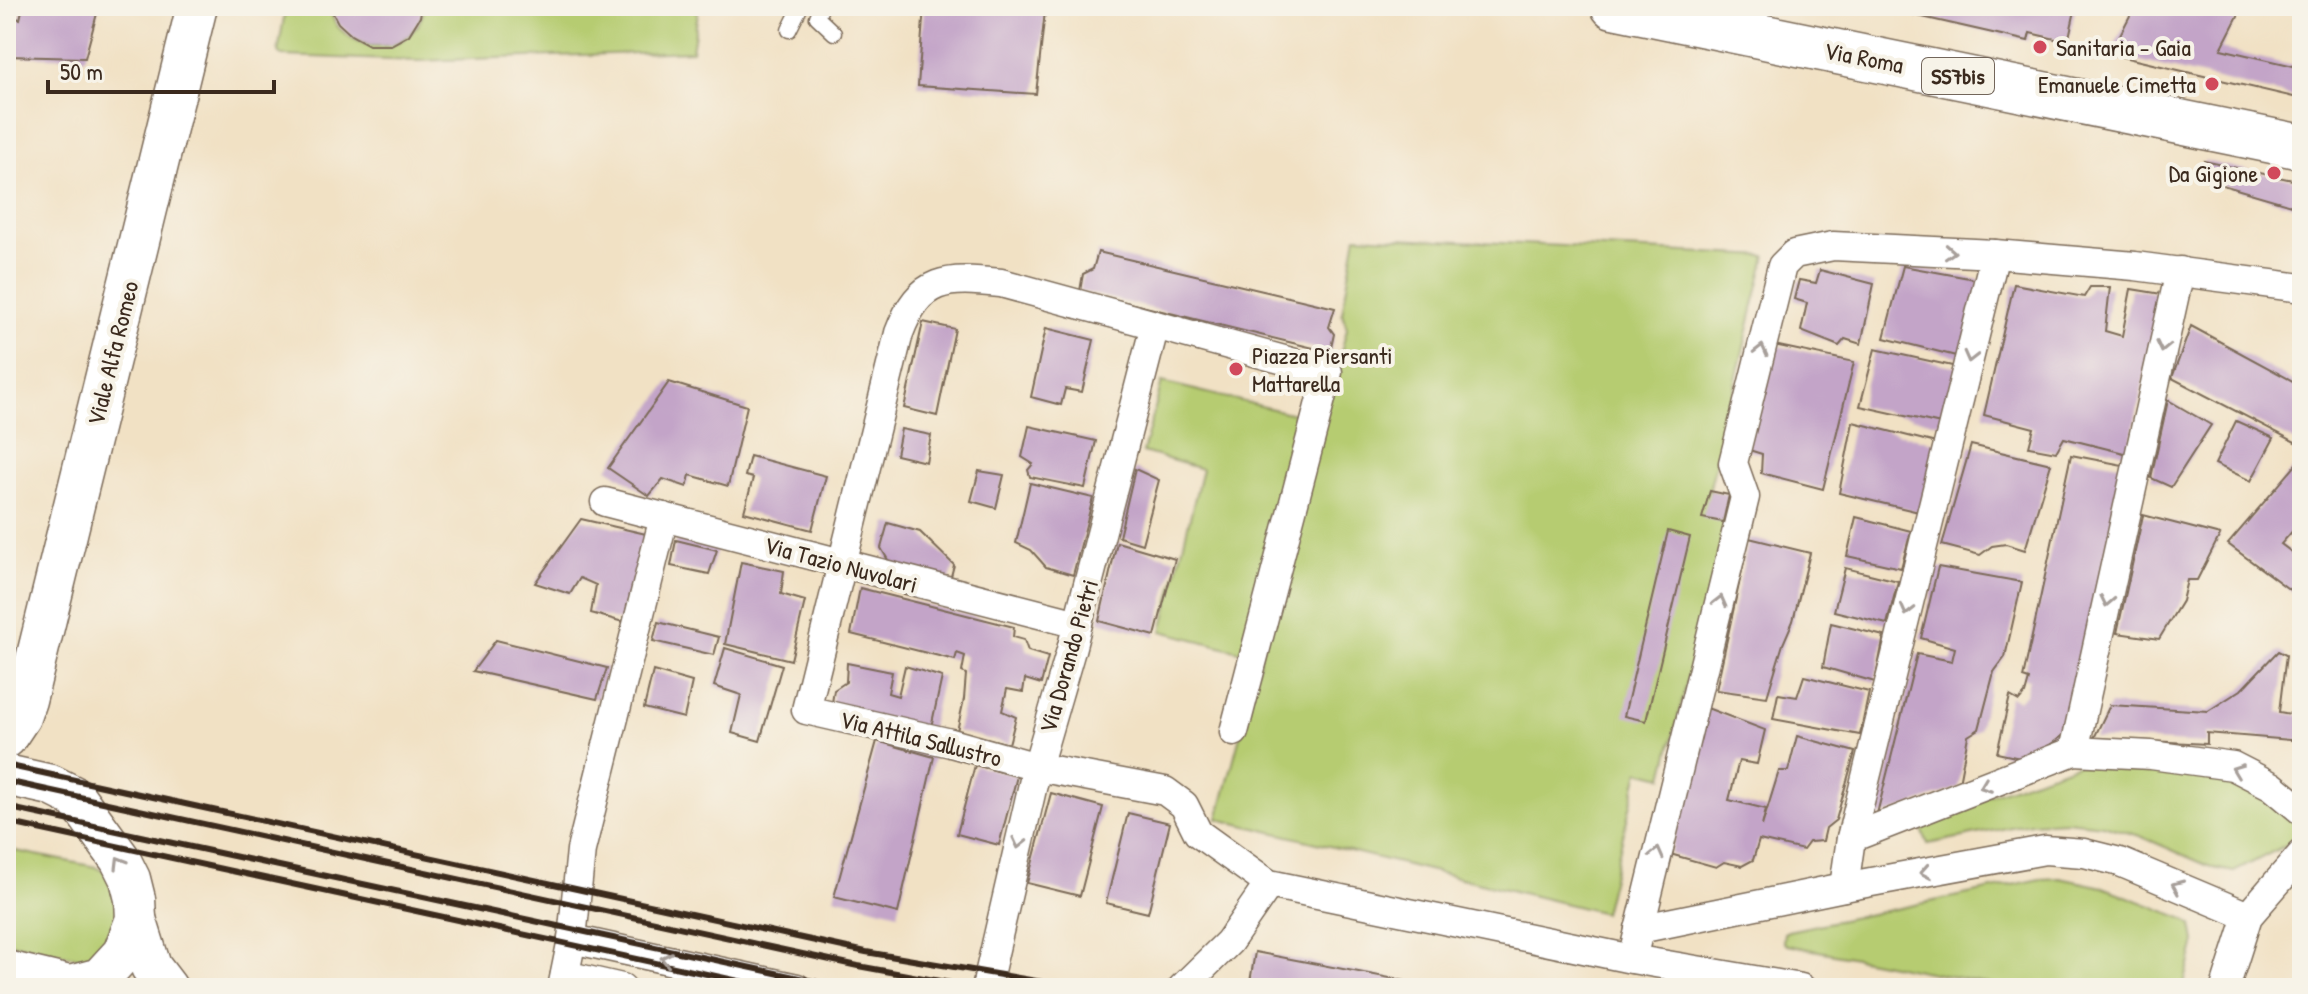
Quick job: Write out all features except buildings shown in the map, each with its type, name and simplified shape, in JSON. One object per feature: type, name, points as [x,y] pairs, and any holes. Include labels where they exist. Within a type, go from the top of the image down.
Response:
[{"type":"main road","name":"Via Roma","points":[[1613,6],[2302,147]]},
{"type":"street","name":"Viale Alfa Romeo","points":[[26,700],[197,6]]},
{"type":"street","points":[[1632,959],[1745,497],[1733,463],[1782,266],[1794,254],[1833,246],[1995,254],[2180,271],[2302,288]]},
{"type":"street","points":[[1844,887],[1851,838],[1995,254]]},
{"type":"street","points":[[2074,751],[2180,271]]},
{"type":"street","points":[[842,565],[899,333],[911,305],[920,295],[946,282],[970,280],[1001,283],[1328,372],[1234,732]]},
{"type":"street","name":"Via Dorando Pietri","points":[[986,988],[1037,767],[1078,624],[1155,325]]},
{"type":"street","name":"Via Tazio Nuvolari","points":[[605,502],[1078,624]]},
{"type":"street","points":[[622,988],[564,982],[572,939],[581,850],[664,517]]},
{"type":"street","name":"Via Attila Sallustro","points":[[842,565],[806,710],[951,743],[1037,767],[1165,791],[1184,805],[1198,833],[1269,884]]},
{"type":"street","points":[[6,738],[20,717],[26,700]]},
{"type":"street","points":[[26,700],[26,730],[31,760],[39,775],[75,797],[120,859],[130,879],[136,919],[151,967],[167,988]]},
{"type":"street","points":[[1851,838],[2074,751],[2151,755],[2233,766],[2272,786],[2302,811]]},
{"type":"street","points":[[6,775],[51,785]]},
{"type":"street","points":[[1639,929],[2045,850],[2084,853],[2120,862],[2248,916]]},
{"type":"street","points":[[2225,988],[2248,916],[2302,854]]},
{"type":"street","points":[[1182,988],[1229,942],[1269,884],[1632,959],[1801,988]]},
{"type":"street","points":[[6,971],[73,987],[100,978],[123,953],[136,919]]},
{"type":"street","points":[[572,939],[797,988]]},
{"type":"lane","points":[[789,30],[801,6]]},
{"type":"lane","points":[[822,6],[817,17],[834,33]]},
{"type":"green space","points":[[286,6],[328,6],[340,29],[365,44],[378,46],[402,40],[412,32],[425,6],[699,6],[692,51],[418,61],[282,56],[278,52]]},
{"type":"green space","points":[[1356,236],[1766,256],[1709,491],[1733,498],[1663,777],[1639,771],[1604,913],[1218,819],[1347,329],[1342,313]]},
{"type":"green space","points":[[1162,382],[1306,417],[1243,652],[1162,631],[1202,469],[1143,452]]},
{"type":"green space","points":[[2084,762],[2233,777],[2296,819],[2297,836],[2292,842],[2234,872],[2213,868],[2140,836],[2103,825],[2066,821],[2031,823],[1928,844],[1918,820]]},
{"type":"green space","points":[[6,849],[96,867],[112,876],[123,912],[102,951],[89,960],[6,942]]},
{"type":"green space","points":[[2060,878],[2103,887],[2185,919],[2192,925],[2195,942],[2183,988],[2012,988],[1783,942],[1784,933],[1788,931],[2041,879]]},
{"type":"railway","points":[[6,765],[866,952],[1078,988]]},
{"type":"railway","points":[[6,781],[858,966],[978,988]]},
{"type":"railway","points":[[6,807],[845,988]]},
{"type":"railway","points":[[6,822],[771,988]]},
{"type":"place","name":"Sanitaria - Gaia","points":[[2040,47]]},
{"type":"place","name":"Emanuele Cimetta","points":[[2212,84]]},
{"type":"place","name":"Da Gigione","points":[[2274,173]]},
{"type":"place","name":"Piazza Piersanti Mattarella","points":[[1236,369]]}]
